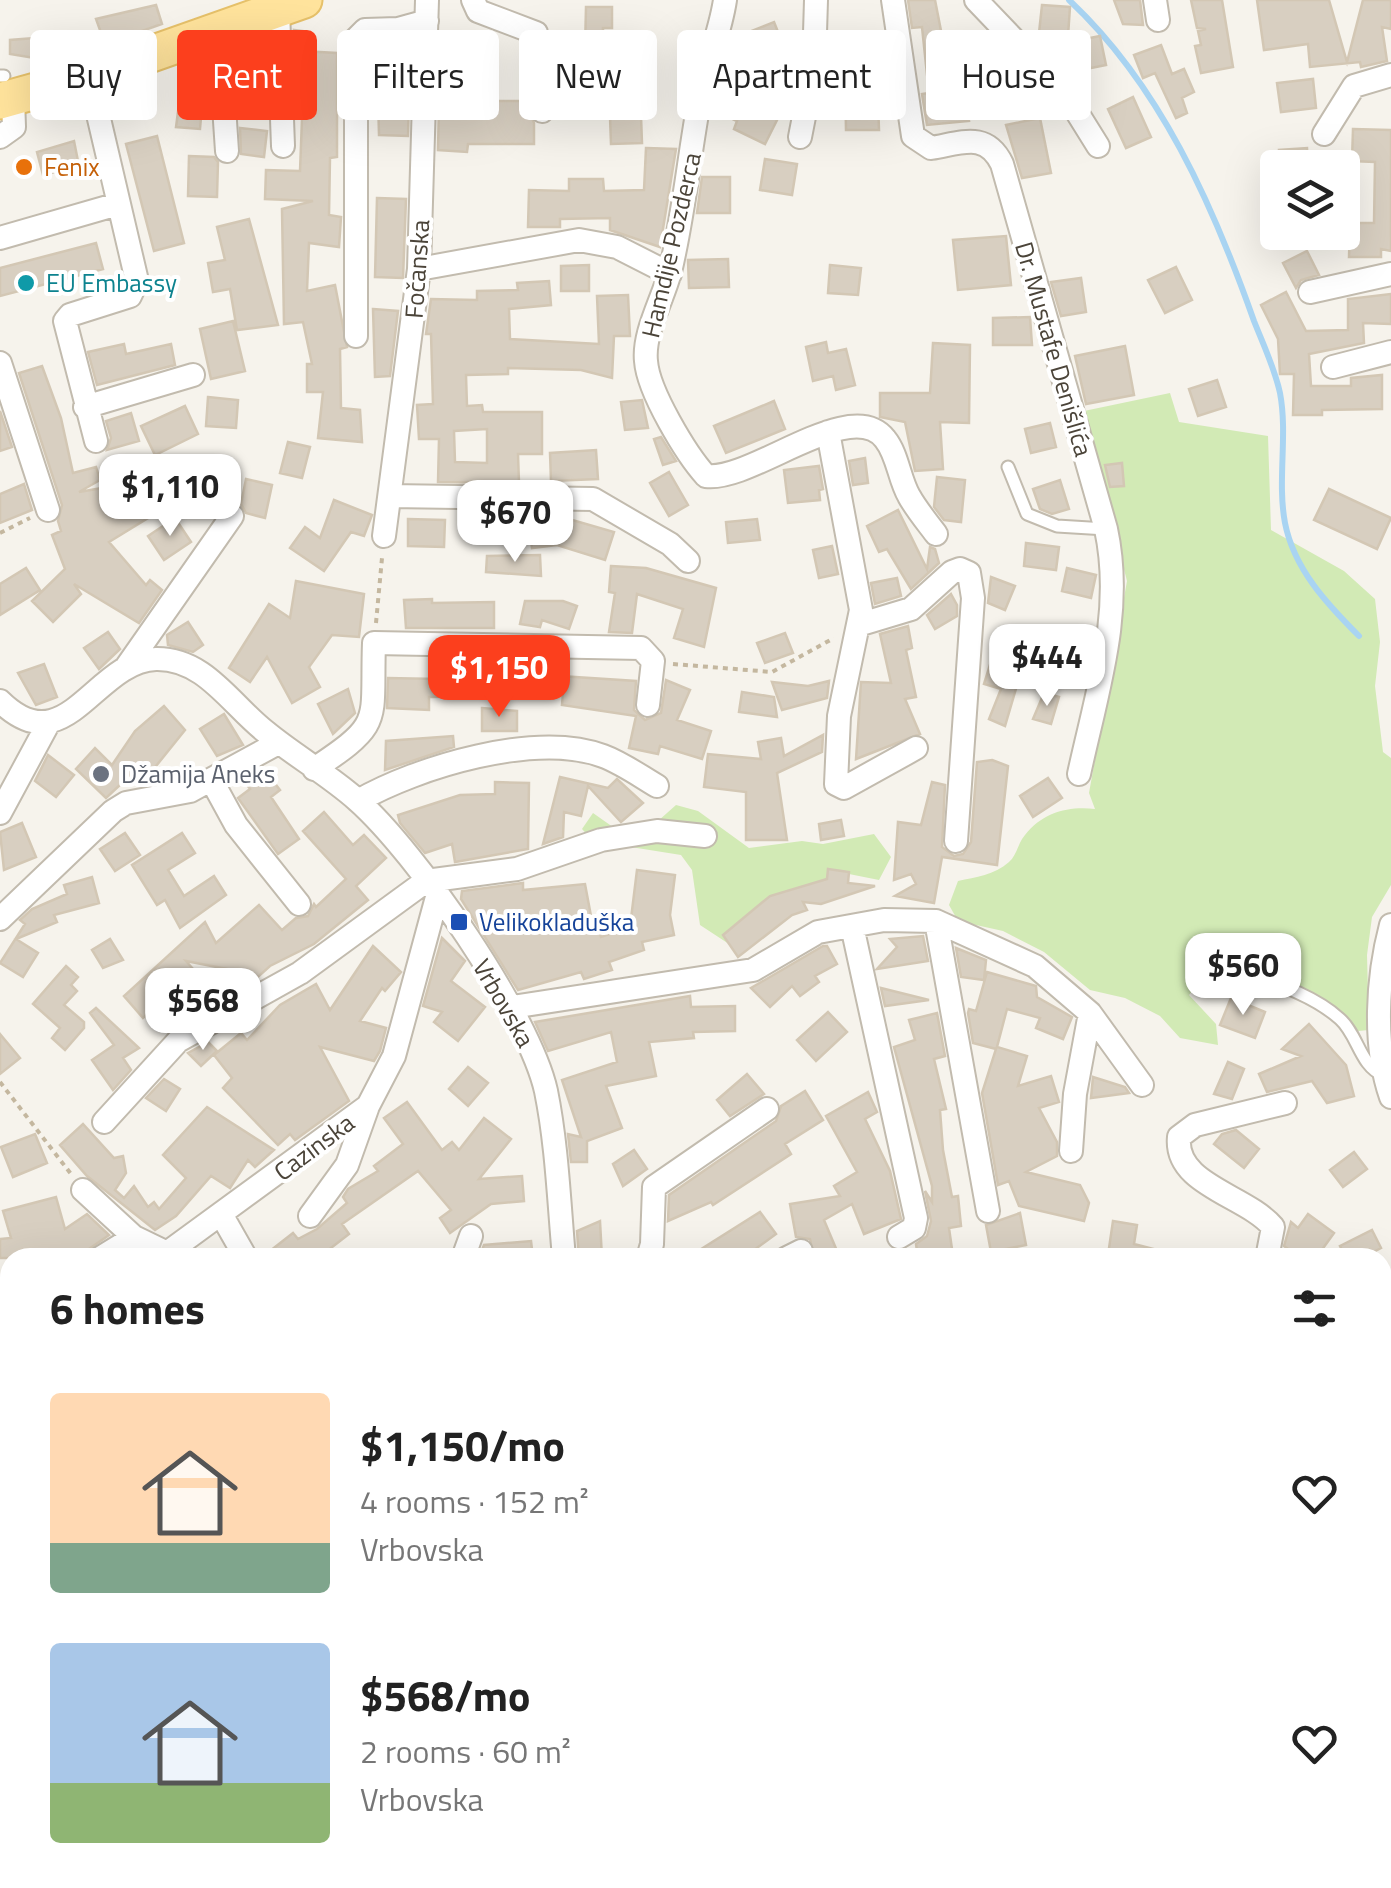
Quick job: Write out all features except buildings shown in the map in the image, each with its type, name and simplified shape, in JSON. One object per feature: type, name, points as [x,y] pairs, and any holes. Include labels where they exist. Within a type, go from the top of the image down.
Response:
[{"type":"main road","points":[[224,30],[291,5]]},
{"type":"main road","points":[[4,88],[30,84]]},
{"type":"street","points":[[473,0],[478,11],[528,30]]},
{"type":"street","name":"Hamdije Pozderca","points":[[725,0],[719,38],[700,95],[693,162],[670,274],[646,362],[689,457],[706,476],[734,474],[828,432],[855,426],[874,429],[887,440],[908,495],[936,534]]},
{"type":"street","points":[[800,138],[814,66],[816,0]]},
{"type":"street","name":"Dr. Mustafe Denišlića","points":[[893,0],[913,136],[931,148],[980,140],[994,148],[1002,164],[1106,528],[1115,572],[1114,605],[1079,774]]},
{"type":"street","points":[[976,0],[1065,93],[1098,146]]},
{"type":"street","points":[[283,146],[291,5]]},
{"type":"street","points":[[356,336],[356,39],[365,30],[398,29],[427,10]]},
{"type":"street","name":"Fočanska","points":[[384,536],[419,269],[427,10]]},
{"type":"street","points":[[1324,134],[1354,86],[1391,75]]},
{"type":"street","points":[[0,137],[14,127],[4,88]]},
{"type":"street","points":[[96,442],[65,321],[70,315],[130,296],[137,281],[100,120]]},
{"type":"street","points":[[225,120],[227,151]]},
{"type":"street","points":[[0,238],[118,204]]},
{"type":"street","points":[[419,269],[579,240],[617,247],[670,274]]},
{"type":"street","points":[[1310,292],[1391,274]]},
{"type":"street","points":[[1333,367],[1391,352]]},
{"type":"street","points":[[0,363],[48,510]]},
{"type":"street","points":[[85,407],[194,375]]},
{"type":"street","points":[[828,432],[859,594],[858,626],[838,716],[836,784],[844,788],[916,748]]},
{"type":"street","points":[[390,496],[593,499],[670,544],[688,561]]},
{"type":"street","points":[[0,701],[15,715],[48,724],[67,716],[128,666],[232,516]]},
{"type":"street","points":[[858,626],[911,609],[952,572],[960,569],[969,573],[973,598],[956,841]]},
{"type":"street","points":[[314,769],[358,740],[371,722],[374,643],[640,648],[653,660],[648,705]]},
{"type":"street","name":"Vrbovska","points":[[128,666],[155,659],[196,667],[278,743],[358,801],[432,889],[529,1037],[546,1090],[563,1248]]},
{"type":"street","points":[[0,813],[48,724]]},
{"type":"street","points":[[0,919],[113,810],[126,803],[190,791],[278,743]]},
{"type":"street","points":[[358,801],[392,781],[457,762],[548,750],[602,756],[658,786]]},
{"type":"street","points":[[212,781],[236,826],[299,904]]},
{"type":"street","points":[[104,1122],[178,1041],[300,973],[432,889],[517,870],[601,840],[656,831],[705,836]]},
{"type":"street","name":"Cazinska","points":[[175,1248],[368,1106],[394,1056],[432,889]]},
{"type":"street","points":[[512,1007],[752,970],[818,932],[884,920],[936,921],[1035,966],[1090,1013],[1142,1085]]},
{"type":"street","points":[[936,921],[988,1210]]},
{"type":"street","points":[[1387,1086],[1380,994],[1391,925]]},
{"type":"street","points":[[852,926],[916,1218],[914,1228],[899,1237]]},
{"type":"street","points":[[1072,1152],[1075,1094],[1090,1013]]},
{"type":"street","points":[[1270,1248],[1273,1226],[1248,1204],[1184,1167],[1178,1154],[1180,1138],[1195,1125],[1285,1103]]},
{"type":"street","points":[[310,1216],[347,1164],[368,1106]]},
{"type":"street","points":[[651,1248],[654,1187],[767,1109]]},
{"type":"street","name":"Cazinska","points":[[83,1190],[150,1248]]},
{"type":"street","points":[[220,1214],[240,1248]]},
{"type":"street","points":[[116,1248],[134,1237]]},
{"type":"lane","points":[[1008,467],[1027,514],[1057,526],[1106,528]]},
{"type":"lane","points":[[1224,965],[1326,1008],[1348,1026],[1373,1070],[1387,1086]]},
{"type":"path","points":[[0,532],[48,510]]},
{"type":"path","points":[[374,643],[384,536]]},
{"type":"path","points":[[653,660],[696,669],[772,672],[858,626]]},
{"type":"path","points":[[0,1082],[83,1190]]},
{"type":"green space","points":[[1170,393],[1179,422],[1268,436],[1271,530],[1344,571],[1375,599],[1380,642],[1375,686],[1383,752],[1391,758],[1391,885],[1372,917],[1367,955],[1369,1030],[1358,1031],[1305,1000],[1206,974],[1189,995],[1216,1024],[1218,1045],[1180,1038],[1160,1016],[1125,998],[1090,990],[1044,952],[1003,931],[958,921],[949,905],[958,881],[1003,866],[1040,821],[1066,810],[1095,809],[1089,793],[1127,581],[1084,411]]},
{"type":"green space","points":[[676,805],[698,811],[749,848],[802,841],[823,844],[874,834],[891,857],[879,880],[849,874],[729,944],[700,925],[692,870],[681,855],[593,841],[582,829],[593,813],[620,832],[640,837]]},
{"type":"waterway","points":[[1069,0],[1101,33],[1157,108],[1221,234],[1278,384],[1283,425],[1283,507],[1289,540],[1313,585],[1359,636]]},
{"type":"place","name":"Fenix","points":[[24,167]]},
{"type":"place","name":"EU Embassy","points":[[26,283]]},
{"type":"place","name":"Džamija Aneks","points":[[101,774]]},
{"type":"place","name":"Velikokladuška","points":[[459,922]]}]
